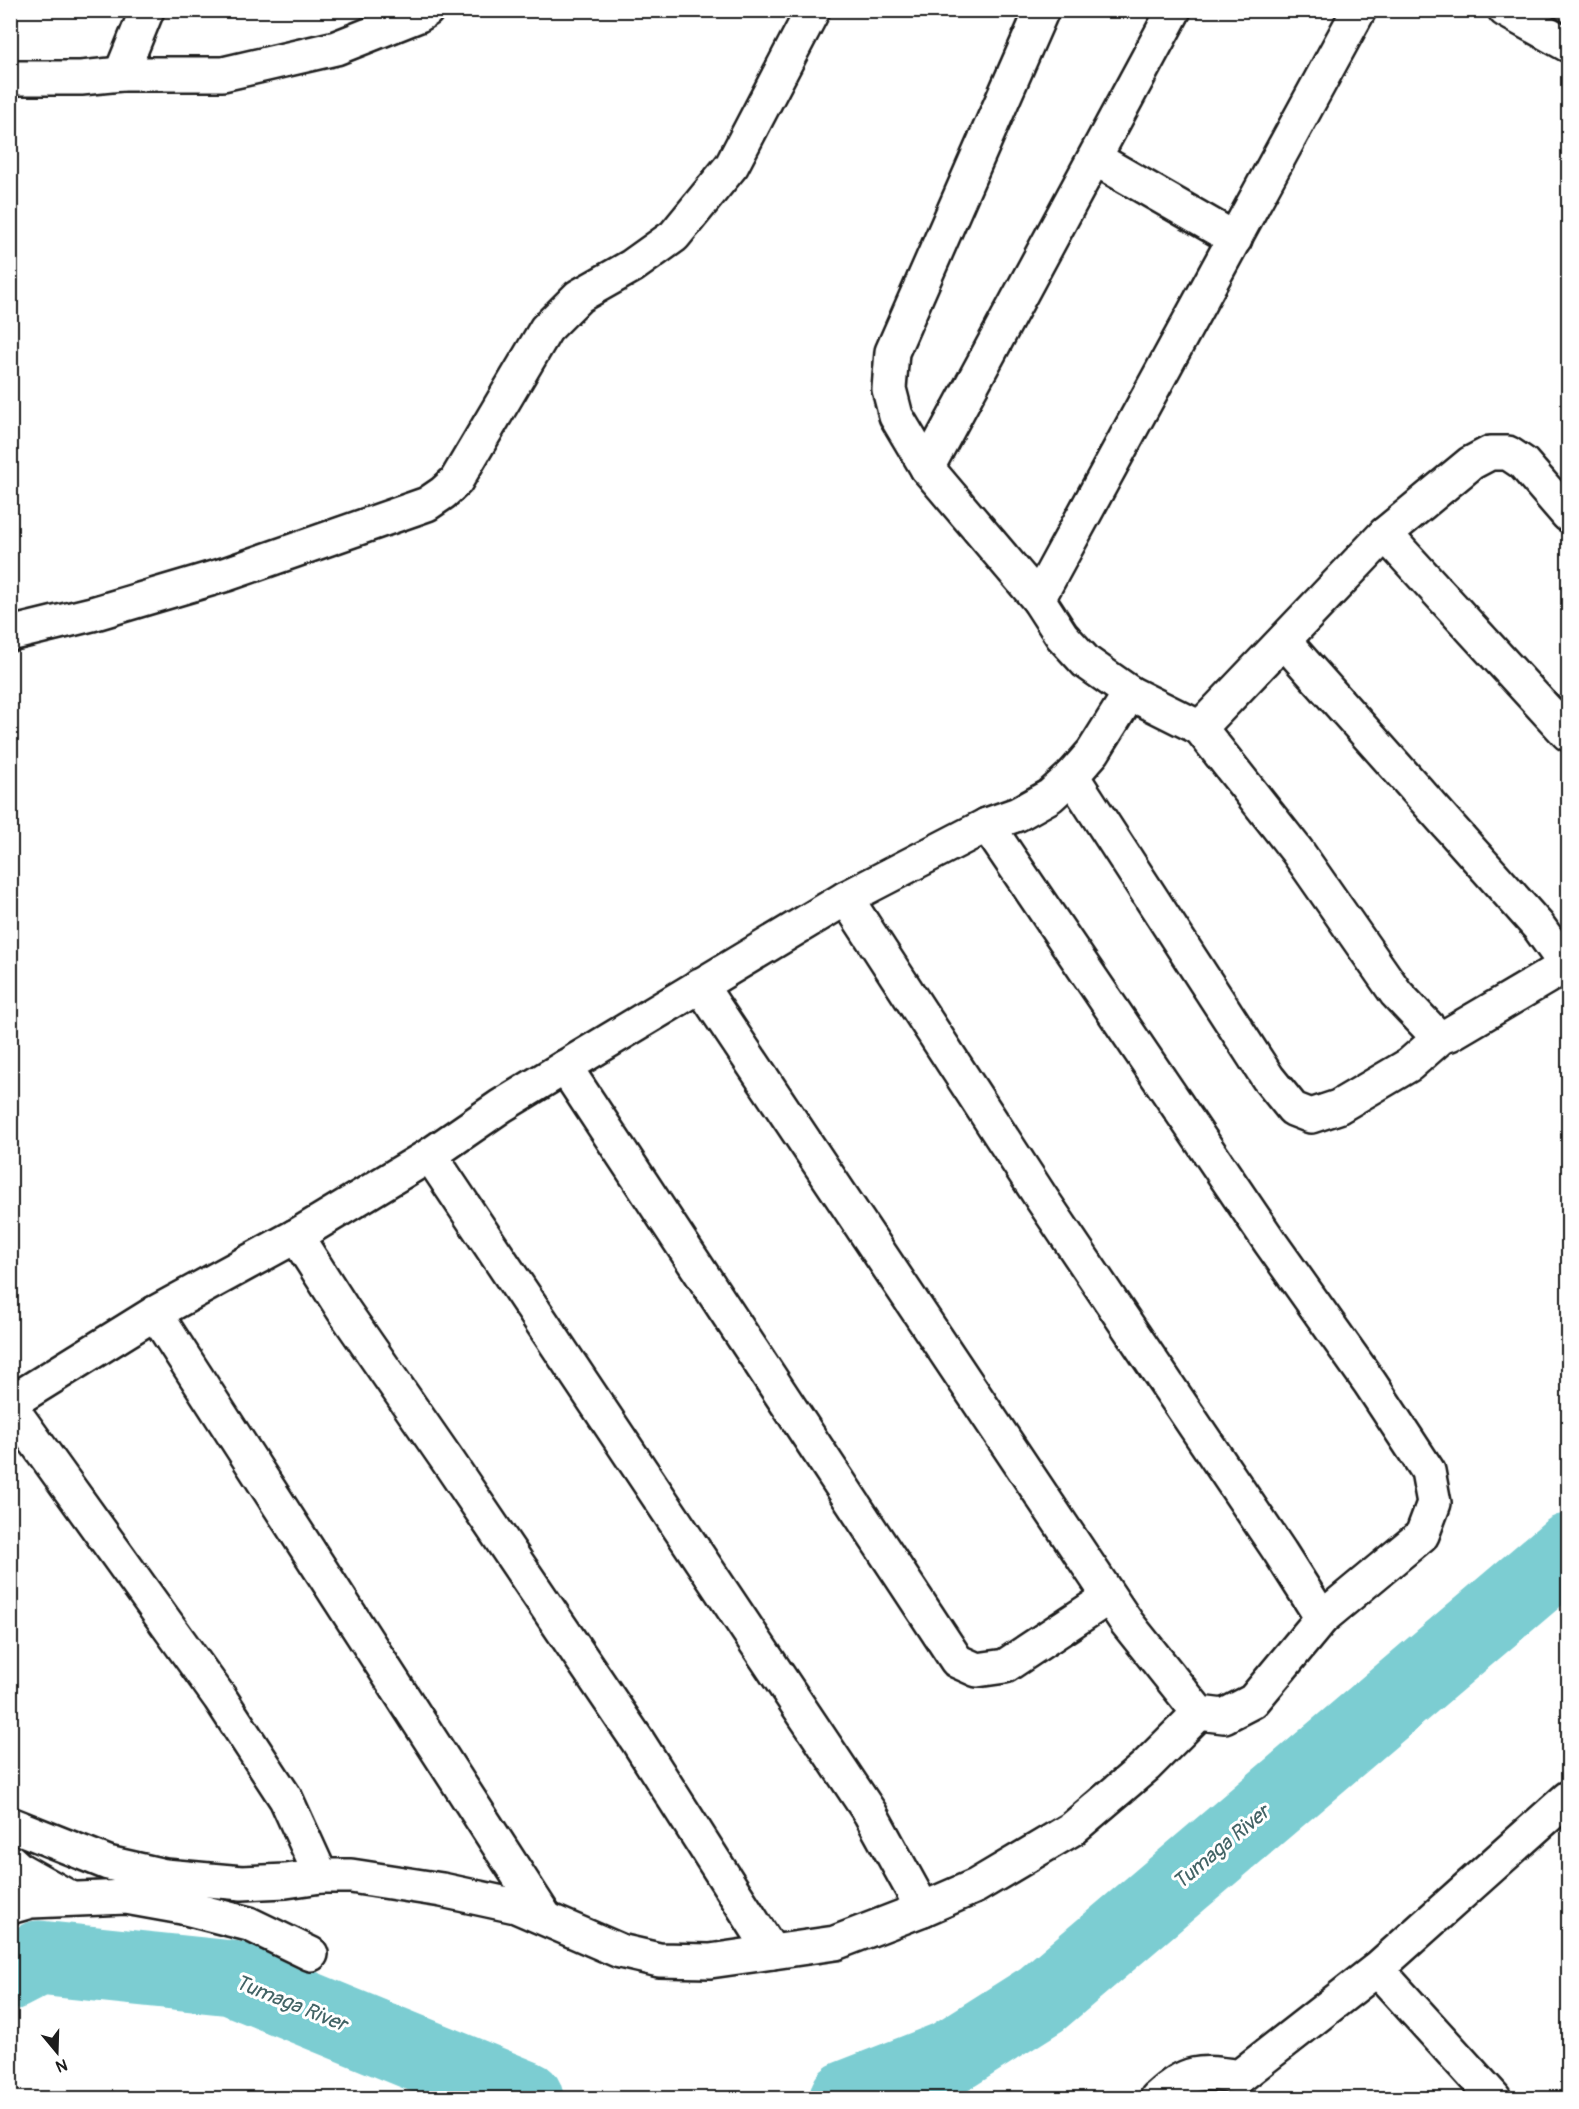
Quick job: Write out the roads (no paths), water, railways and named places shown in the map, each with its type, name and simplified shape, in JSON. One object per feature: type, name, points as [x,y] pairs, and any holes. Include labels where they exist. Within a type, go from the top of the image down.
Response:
[{"type":"street","points":[[121,74],[147,10]]},
{"type":"street","points":[[10,78],[81,78],[121,74],[223,74],[336,48],[427,10]]},
{"type":"street","points":[[10,634],[92,614],[227,574],[426,504],[443,494],[456,481],[546,330],[579,296],[632,267],[674,236],[732,165],[813,10]]},
{"type":"street","points":[[1042,10],[892,352],[889,389],[896,416],[927,468],[1038,599],[1062,636],[1086,662],[1130,693],[1200,728],[1297,851],[1396,993],[1434,1033],[1442,1036]]},
{"type":"street","points":[[927,468],[1096,159],[1174,10]]},
{"type":"street","points":[[1038,599],[1359,10]]},
{"type":"street","points":[[1505,10],[1569,45]]},
{"type":"street","points":[[1096,159],[1234,239]]},
{"type":"street","points":[[1200,728],[1385,534],[1471,463],[1490,453],[1508,453],[1523,463],[1569,515]]},
{"type":"street","points":[[1385,534],[1569,734]]},
{"type":"street","points":[[1072,776],[1268,1078],[1293,1109],[1311,1116],[1338,1107],[1409,1065],[1442,1036],[1450,1034],[1568,966],[1538,926],[1284,641]]},
{"type":"street","points":[[321,1876],[286,1799],[220,1698],[10,1404],[155,1313],[296,1236],[430,1155],[501,1106],[565,1066],[846,898],[987,825],[1018,814],[1050,796],[1093,752],[1130,693]]},
{"type":"street","points":[[700,985],[1127,1623],[1199,1713],[1224,1716],[1253,1701],[1322,1618],[1422,1535],[1434,1503],[1428,1471],[987,825]]},
{"type":"street","points":[[846,898],[1042,1200],[1280,1552],[1322,1618]]},
{"type":"street","points":[[565,1066],[957,1661],[977,1670],[1005,1666],[1109,1597]]},
{"type":"street","points":[[430,1155],[870,1812],[923,1909]]},
{"type":"street","points":[[296,1236],[344,1311],[637,1740],[772,1952]]},
{"type":"street","points":[[155,1313],[545,1917]]},
{"type":"street","points":[[10,1824],[108,1863],[165,1876],[242,1883],[286,1881],[321,1876],[351,1876],[442,1890],[516,1906],[620,1951],[659,1960],[710,1961],[835,1943],[976,1886],[1072,1829],[1146,1766],[1199,1713]]},
{"type":"street","points":[[1157,2098],[1173,2084],[1185,2077],[1197,2074],[1213,2073],[1248,2088],[1377,1969],[1569,1798]]},
{"type":"street","points":[[10,1861],[20,1870],[70,1898]]},
{"type":"street","points":[[10,1907],[31,1901],[126,1897],[182,1907],[249,1924],[310,1954]]},
{"type":"street","points":[[1377,1969],[1494,2098]]},
{"type":"waterway","name":"Tumaga River","points":[[847,2098],[949,2058],[1042,1999],[1568,1551]]},
{"type":"waterway","name":"Tumaga River","points":[[10,1973],[39,1958],[232,1978],[526,2098]]}]
